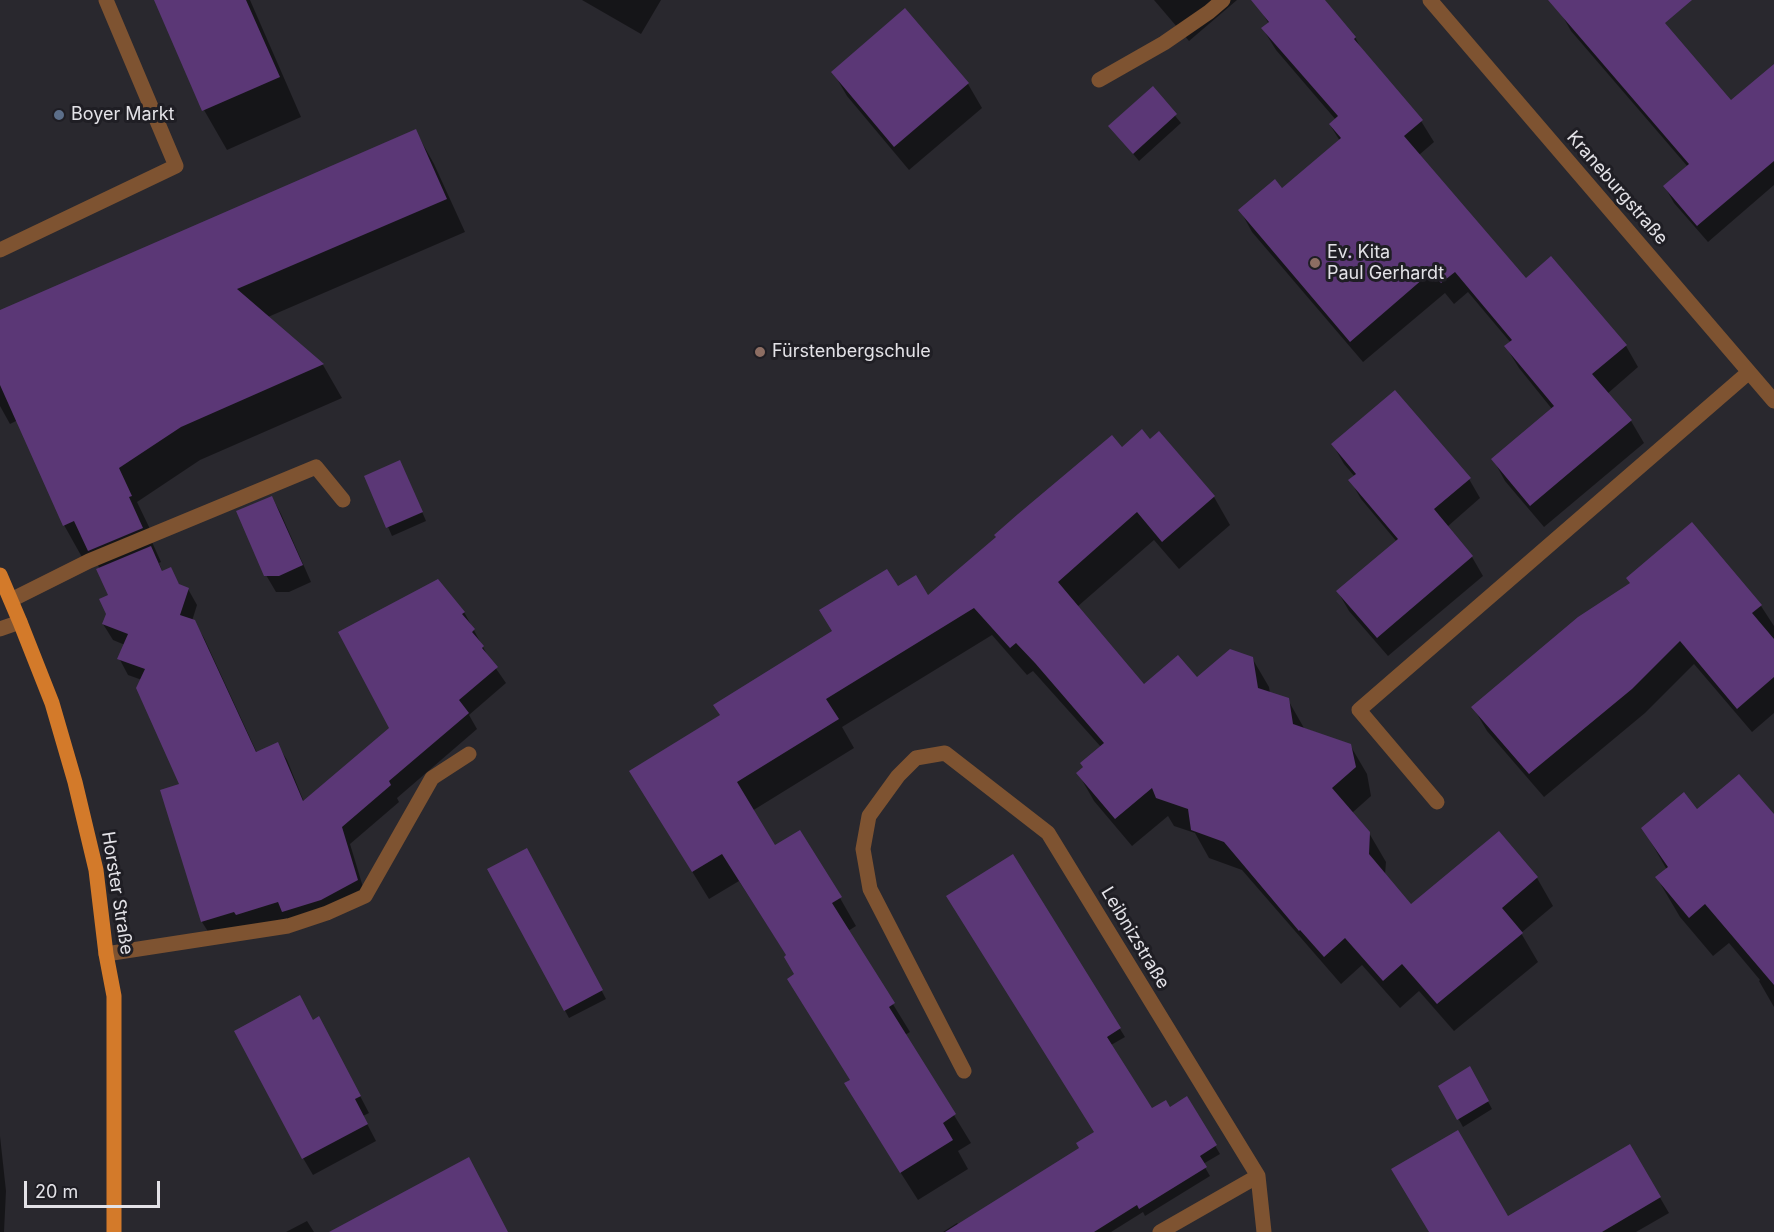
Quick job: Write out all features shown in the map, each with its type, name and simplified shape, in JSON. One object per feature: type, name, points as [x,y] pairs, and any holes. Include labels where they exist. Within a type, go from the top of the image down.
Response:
[{"type":"main road","name":"Horster Straße","points":[[0,575],[52,703],[75,782],[96,870],[106,954],[114,996],[114,1232]]},
{"type":"street","points":[[0,250],[176,166],[106,0]]},
{"type":"street","points":[[1099,80],[1164,43],[1223,0]]},
{"type":"street","name":"Kraneburgstraße","points":[[1430,0],[1774,401]]},
{"type":"street","points":[[1437,802],[1359,710],[1749,372]]},
{"type":"street","points":[[11,600],[89,561],[316,467],[343,500]]},
{"type":"street","points":[[0,629],[20,622]]},
{"type":"street","name":"Leibnizstraße","points":[[964,1071],[870,889],[863,849],[869,816],[898,776],[916,758],[945,753],[1048,833],[1258,1176],[1264,1232]]},
{"type":"street","points":[[106,954],[288,926],[327,913],[365,896],[432,778],[470,754]]},
{"type":"street","points":[[1160,1232],[1258,1176]]},
{"type":"building","points":[[154,0],[246,0],[280,77],[202,111]]},
{"type":"building","points":[[1251,0],[1325,0],[1356,37],[1354,39],[1423,120],[1404,136],[1526,278],[1551,256],[1627,345],[1592,374],[1632,420],[1530,506],[1491,459],[1554,406],[1504,346],[1512,340],[1455,272],[1441,283],[1431,272],[1350,342],[1238,210],[1275,179],[1282,188],[1341,138],[1329,124],[1338,116],[1261,28],[1269,22]]},
{"type":"building","points":[[1548,0],[1692,0],[1665,23],[1731,100],[1774,64],[1774,161],[1697,226],[1663,186],[1689,164]]},
{"type":"building","points":[[905,8],[969,83],[894,147],[831,72]]},
{"type":"building","points":[[1153,86],[1177,114],[1133,154],[1108,126]]},
{"type":"building","points":[[416,129],[447,199],[237,289],[324,364],[181,427],[119,468],[143,528],[88,551],[74,521],[63,526],[0,385],[0,310]]},
{"type":"building","points":[[1395,390],[1471,478],[1434,509],[1473,556],[1377,638],[1336,591],[1398,539],[1348,480],[1356,474],[1331,444]]},
{"type":"building","points":[[1142,429],[1150,439],[1159,431],[1215,496],[1162,542],[1137,512],[1058,582],[1144,684],[1178,655],[1197,677],[1230,649],[1253,657],[1258,688],[1289,698],[1293,724],[1351,744],[1356,767],[1332,788],[1370,832],[1369,854],[1411,904],[1499,831],[1538,877],[1502,908],[1523,933],[1437,1004],[1402,964],[1383,981],[1345,938],[1324,957],[1299,931],[1224,842],[1191,830],[1188,809],[1156,798],[1152,788],[1115,819],[1076,773],[1083,767],[1080,763],[1104,743],[1016,643],[1010,648],[974,608],[826,699],[839,719],[737,782],[775,845],[800,830],[842,897],[832,903],[895,1003],[889,1007],[956,1114],[943,1123],[953,1140],[900,1173],[844,1083],[850,1080],[787,979],[794,974],[784,957],[786,955],[722,854],[692,872],[629,771],[720,715],[713,705],[832,631],[819,610],[887,569],[898,586],[916,575],[928,595],[996,537],[994,535],[1018,514],[1112,435],[1122,447]]},
{"type":"building","points":[[400,460],[423,512],[386,528],[364,476]]},
{"type":"building","points":[[272,496],[303,565],[279,576],[264,576],[236,511]]},
{"type":"building","points":[[1692,522],[1762,605],[1752,613],[1774,639],[1774,677],[1737,709],[1680,641],[1632,689],[1529,774],[1471,707],[1578,617],[1630,583],[1626,578]]},
{"type":"building","points":[[151,546],[162,571],[171,567],[179,584],[189,588],[180,615],[195,620],[256,752],[278,742],[303,801],[389,728],[338,632],[438,579],[465,612],[462,614],[475,629],[472,632],[498,667],[459,700],[469,713],[389,781],[391,785],[342,827],[358,880],[321,900],[282,912],[278,902],[236,915],[234,912],[201,922],[160,790],[179,784],[136,688],[145,669],[117,659],[128,634],[102,624],[106,614],[99,599],[108,595],[96,569]]},
{"type":"building","points":[[1739,774],[1774,814],[1774,985],[1705,904],[1689,918],[1655,877],[1668,867],[1641,828],[1684,792],[1697,809]]},
{"type":"building","points":[[527,848],[603,990],[564,1011],[487,869]]},
{"type":"building","points":[[1013,854],[1121,1028],[1107,1037],[1152,1108],[1166,1100],[1170,1107],[1187,1096],[1217,1145],[1200,1156],[1207,1167],[1139,1209],[1137,1205],[1094,1232],[945,1232],[1079,1148],[1076,1143],[1094,1132],[946,896]]},
{"type":"building","points":[[300,995],[313,1020],[319,1016],[361,1096],[355,1099],[368,1124],[302,1159],[234,1031]]},
{"type":"building","points":[[1470,1066],[1489,1101],[1457,1120],[1438,1086]]},
{"type":"building","points":[[1458,1130],[1508,1216],[1630,1144],[1661,1197],[1602,1232],[1429,1232],[1391,1169]]},
{"type":"building","points":[[469,1157],[508,1232],[329,1232],[426,1180]]},
{"type":"place","name":"Boyer Markt","points":[[59,115]]},
{"type":"place","name":"Ev. Kita Paul Gerhardt","points":[[1315,263]]},
{"type":"place","name":"Fürstenbergschule","points":[[760,352]]}]
